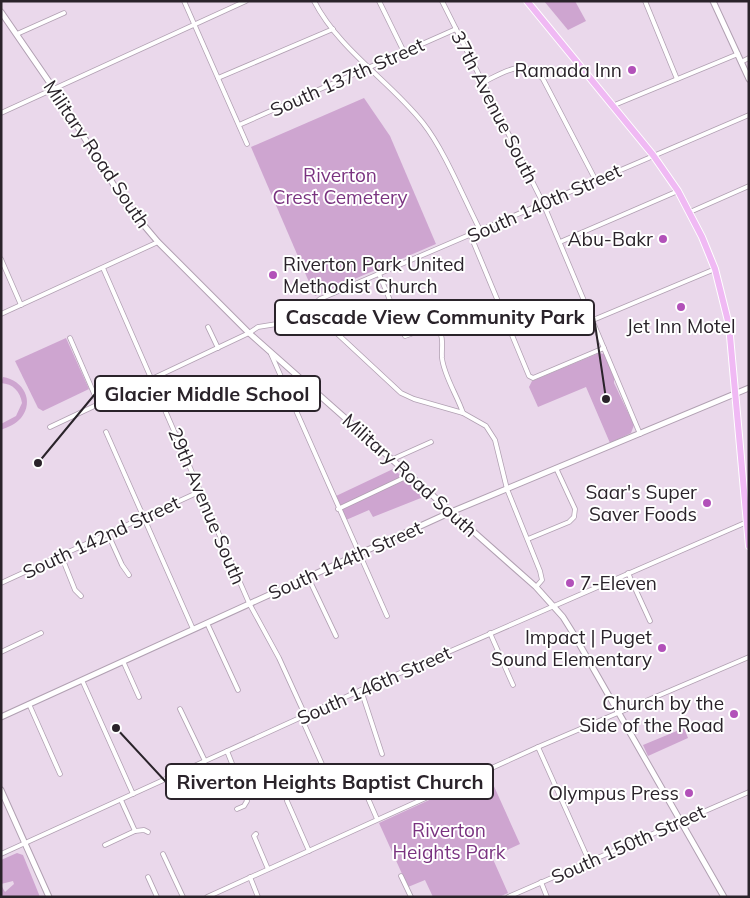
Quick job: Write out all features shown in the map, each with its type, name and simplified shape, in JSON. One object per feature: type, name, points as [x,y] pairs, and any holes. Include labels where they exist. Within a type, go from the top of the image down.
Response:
[{"type":"main road","points":[[527,1],[653,155],[690,212],[715,269],[728,325],[736,393],[749,546]]},
{"type":"street","points":[[184,1],[247,144]]},
{"type":"street","points":[[1,113],[246,1]]},
{"type":"street","points":[[314,1],[333,29],[368,68],[408,104],[428,129],[480,230]]},
{"type":"street","points":[[379,1],[404,52]]},
{"type":"street","name":"37th Avenue South","points":[[442,1],[543,203],[640,434]]},
{"type":"street","points":[[645,1],[677,79]]},
{"type":"street","points":[[713,1],[749,79]]},
{"type":"street","name":"Military Road South","points":[[1,12],[54,89],[125,203],[158,242],[249,333],[393,459],[554,605],[573,633],[724,897]]},
{"type":"street","points":[[17,34],[64,13]]},
{"type":"street","points":[[218,78],[333,29]]},
{"type":"street","name":"South 137th Street","points":[[238,125],[456,29]]},
{"type":"street","points":[[612,106],[738,54]]},
{"type":"street","points":[[741,62],[749,58]]},
{"type":"street","points":[[482,83],[512,68],[532,69],[543,79],[595,179]]},
{"type":"street","name":"South 140th Street","points":[[313,309],[320,299],[595,179],[749,115]]},
{"type":"street","points":[[690,212],[749,186]]},
{"type":"street","points":[[560,242],[678,191]]},
{"type":"street","points":[[470,234],[526,371],[533,378],[604,348]]},
{"type":"street","points":[[1,314],[158,242]]},
{"type":"street","points":[[1,259],[21,304]]},
{"type":"street","name":"29th Avenue South","points":[[103,268],[250,603],[279,658],[325,770]]},
{"type":"street","points":[[593,320],[715,269]]},
{"type":"street","points":[[379,274],[405,336],[433,326],[437,328],[443,340],[442,359],[463,413]]},
{"type":"street","points":[[308,317],[313,309]]},
{"type":"street","points":[[308,317],[306,311],[313,309]]},
{"type":"street","points":[[313,309],[401,392],[414,399],[463,413],[480,421],[490,433],[496,446],[507,489],[542,577],[542,580],[536,587]]},
{"type":"street","points":[[50,427],[152,380],[258,327],[308,317],[326,323]]},
{"type":"street","points":[[208,327],[218,348]]},
{"type":"street","points":[[70,338],[99,405]]},
{"type":"street","points":[[270,352],[387,616]]},
{"type":"street","name":"South 144th Street","points":[[1,717],[358,553],[749,388]]},
{"type":"street","points":[[106,432],[193,629]]},
{"type":"street","points":[[393,459],[431,442]]},
{"type":"street","points":[[528,539],[570,522],[574,517],[574,509],[556,468]]},
{"type":"street","points":[[338,509],[410,475]]},
{"type":"street","name":"South 142nd Street","points":[[1,583],[201,491]]},
{"type":"street","name":"South 146th Street","points":[[1,854],[361,690],[748,522]]},
{"type":"street","points":[[108,534],[122,565],[129,575]]},
{"type":"street","points":[[61,555],[74,590],[81,596]]},
{"type":"street","points":[[628,573],[650,621]]},
{"type":"street","points":[[308,576],[336,636]]},
{"type":"street","points":[[207,623],[238,690]]},
{"type":"street","points":[[490,633],[513,685]]},
{"type":"street","points":[[1,652],[41,634]]},
{"type":"street","points":[[208,897],[538,747],[749,657]]},
{"type":"street","points":[[123,661],[139,697]]},
{"type":"street","points":[[82,680],[133,794]]},
{"type":"street","points":[[361,690],[382,754]]},
{"type":"street","points":[[29,704],[60,774]]},
{"type":"street","points":[[180,709],[205,761]]},
{"type":"street","points":[[538,747],[589,861]]},
{"type":"street","points":[[227,751],[247,801],[244,806],[237,809]]},
{"type":"street","points":[[364,789],[377,819]]},
{"type":"street","points":[[1,790],[49,897]]},
{"type":"street","name":"South 150th Street","points":[[508,897],[749,792]]},
{"type":"street","points":[[120,800],[135,831]]},
{"type":"street","points":[[286,800],[309,850]]},
{"type":"street","points":[[105,845],[135,831],[144,830],[148,832]]},
{"type":"street","points":[[256,834],[254,836],[268,869]]},
{"type":"street","points":[[163,854],[183,897]]},
{"type":"street","points":[[401,876],[410,897]]},
{"type":"street","points":[[148,877],[157,897]]},
{"type":"street","points":[[250,877],[258,897]]},
{"type":"street","points":[[541,882],[547,897]]},
{"type":"green space","points":[[544,1],[575,1],[586,21],[568,30]]},
{"type":"green space","name":"Riverton Crest Cemetery","points":[[364,98],[390,136],[436,244],[315,296],[251,147]]},
{"type":"green space","points":[[66,338],[89,389],[43,411],[38,408],[15,361]]},
{"type":"green space","points":[[599,353],[604,354],[614,378],[614,383],[634,425],[631,433],[610,443],[586,387],[538,407],[529,387],[532,381]]},
{"type":"green space","points":[[3,377],[16,382],[21,387],[27,398],[27,405],[19,420],[1,430],[1,424],[16,416],[22,403],[20,395],[15,389],[1,383]]},
{"type":"green space","points":[[393,469],[426,496],[373,517],[369,510],[346,520],[336,496]]},
{"type":"green space","points":[[684,728],[688,738],[648,756],[643,745]]},
{"type":"green space","name":"Riverton Heights Park","points":[[488,773],[520,844],[492,857],[508,893],[499,897],[433,897],[425,880],[408,887],[379,823]]},
{"type":"green space","points":[[17,853],[23,855],[40,897],[1,897],[1,885],[5,892],[14,884],[13,881],[1,884],[1,860]]},
{"type":"place","name":"Ramada Inn","points":[[632,70]]},
{"type":"place","name":"Abu-Bakr","points":[[663,239]]},
{"type":"place","name":"Riverton Park United Methodist Church","points":[[273,275]]},
{"type":"place","name":"Jet Inn Motel","points":[[681,307]]},
{"type":"place","name":"Cascade View Community Park","points":[[606,399]]},
{"type":"place","name":"Glacier Middle School","points":[[38,463]]},
{"type":"place","name":"Saar's Super Saver Foods","points":[[707,503]]},
{"type":"place","name":"7-Eleven","points":[[570,583]]},
{"type":"place","name":"Impact | Puget Sound Elementary","points":[[662,648]]},
{"type":"place","name":"Church by the Side of the Road","points":[[734,714]]},
{"type":"place","name":"Riverton Heights Baptist Church","points":[[116,728]]},
{"type":"place","name":"Olympus Press","points":[[689,793]]}]
